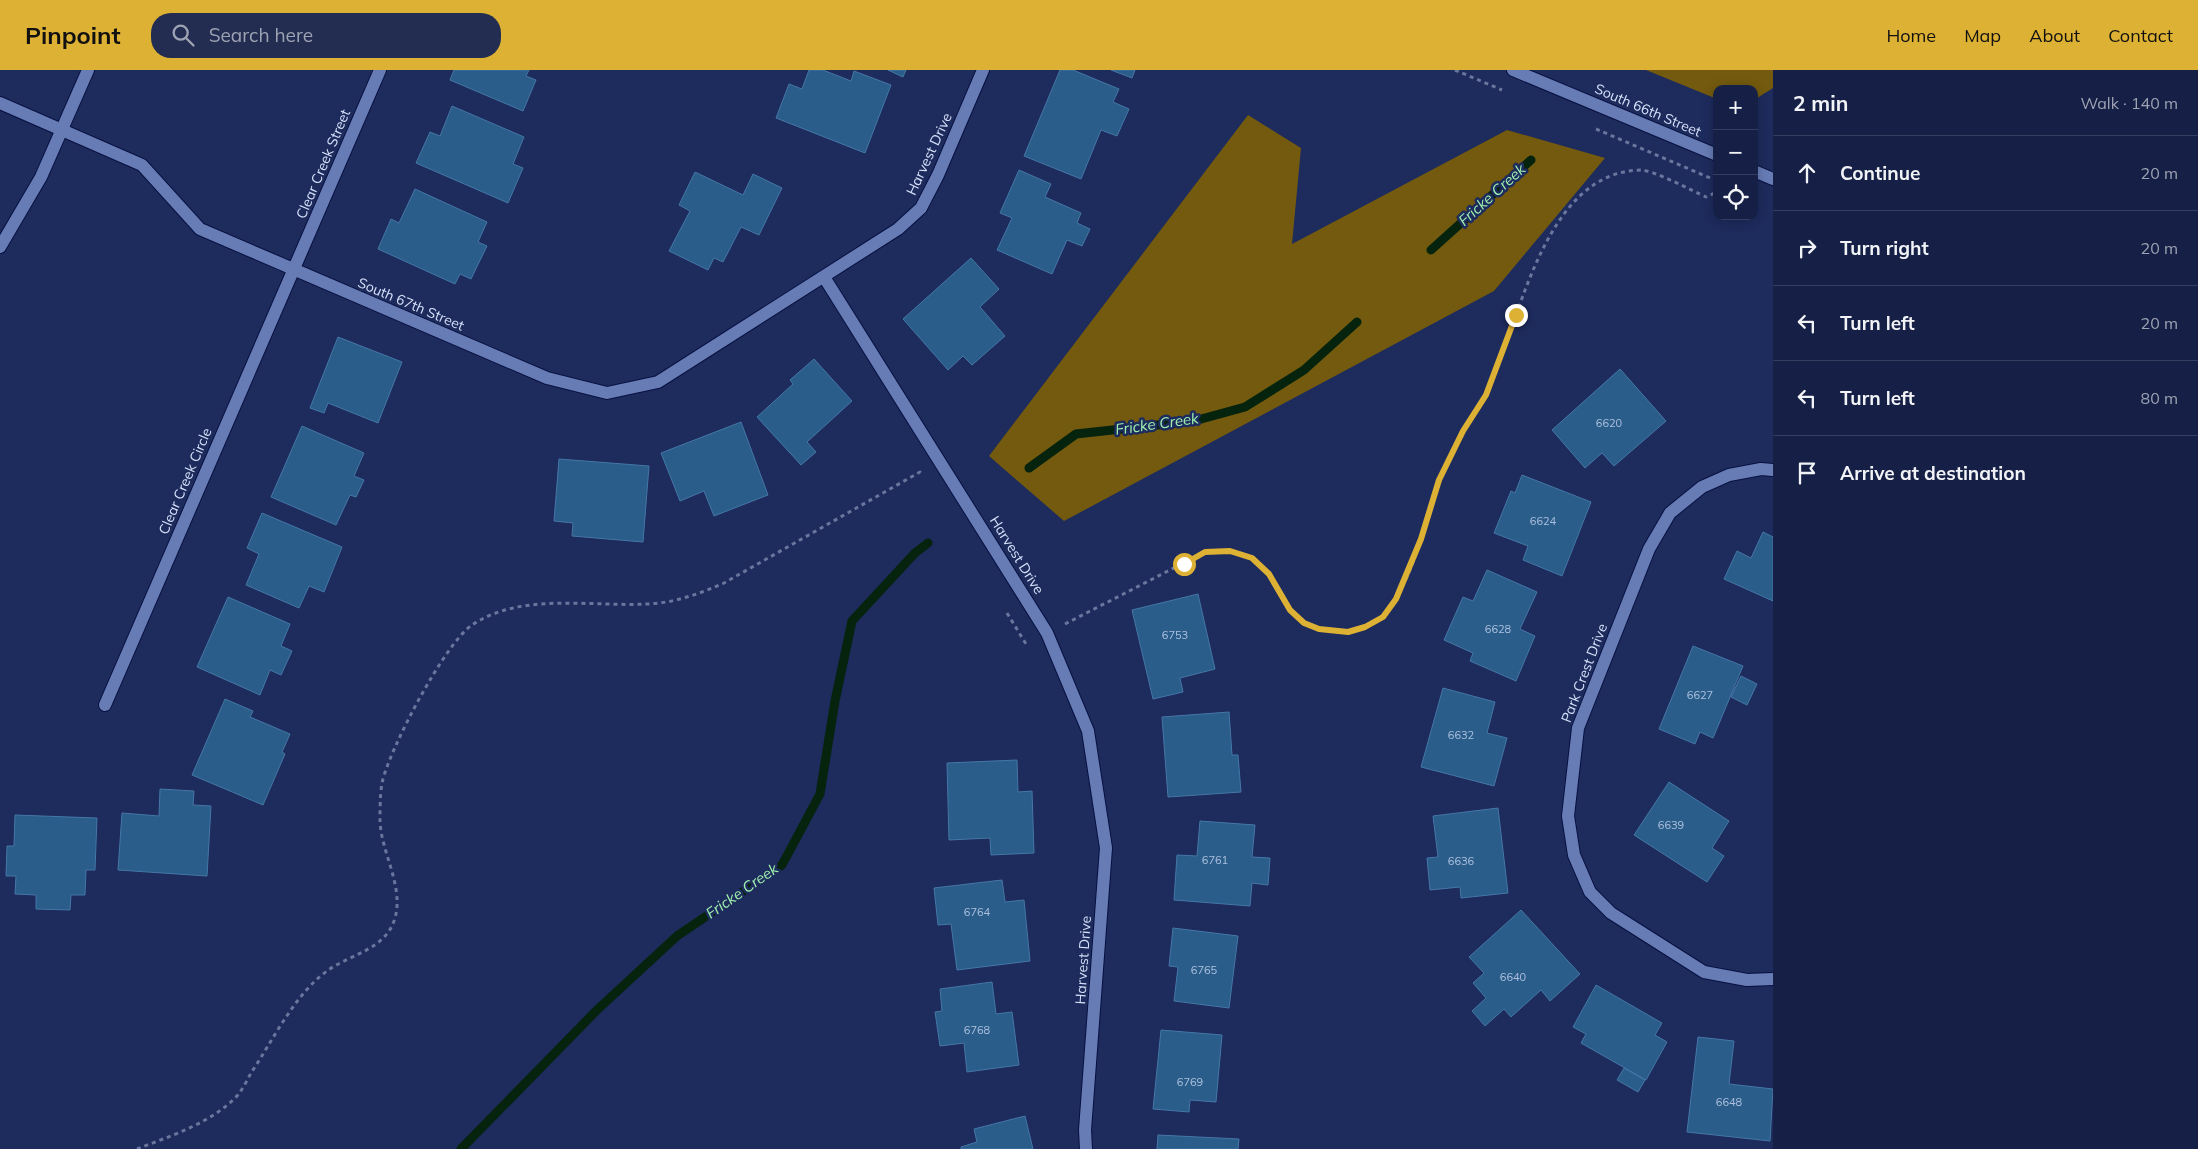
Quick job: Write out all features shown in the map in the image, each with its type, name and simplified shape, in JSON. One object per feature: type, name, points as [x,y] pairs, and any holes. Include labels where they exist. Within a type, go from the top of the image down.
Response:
[{"type":"street","points":[[0,247],[42,177],[88,70]]},
{"type":"street","name":"Clear Creek Street","points":[[294,270],[380,70]]},
{"type":"street","name":"Harvest Drive","points":[[983,70],[938,175],[921,208],[898,229],[824,277],[1048,633],[1088,731],[1106,848],[1085,1130],[1086,1149]]},
{"type":"street","name":"South 66th Street","points":[[1513,70],[1713,153]]},
{"type":"street","name":"South 67th Street","points":[[0,103],[142,165],[200,229],[547,378],[607,393],[658,382],[824,277]]},
{"type":"street","points":[[1758,173],[1773,179]]},
{"type":"street","name":"Clear Creek Circle","points":[[105,705],[294,270]]},
{"type":"street","name":"Park Crest Drive","points":[[1773,470],[1762,469],[1729,475],[1702,487],[1670,513],[1649,550],[1578,728],[1568,816],[1574,855],[1590,892],[1611,913],[1704,972],[1746,980],[1773,979]]},
{"type":"path","points":[[1073,620],[1205,552],[1230,551],[1252,558],[1269,574],[1290,610],[1304,623],[1319,629],[1348,632],[1365,627],[1383,617],[1396,599],[1421,539],[1439,480],[1463,431],[1486,395],[1543,249],[1562,214],[1583,194],[1611,175],[1644,170],[1706,197],[1713,194]]},
{"type":"path","points":[[137,1149],[184,1132],[217,1113],[235,1098],[302,994],[327,971],[368,950],[388,934],[396,917],[396,894],[380,823],[382,784],[392,753],[447,651],[470,626],[498,611],[528,604],[650,604],[694,597],[724,584],[920,472]]},
{"type":"shaded area","points":[[1646,70],[1773,70],[1773,88],[1758,97],[1758,85],[1713,85],[1713,97]]},
{"type":"shaded area","points":[[1248,115],[1301,148],[1292,244],[1507,130],[1605,158],[1494,291],[1064,521],[989,456]]},
{"type":"building","points":[[454,70],[529,70],[526,76],[536,80],[523,111],[450,80]]},
{"type":"building","points":[[809,70],[823,70],[851,81],[854,71],[891,85],[865,153],[776,118],[789,84],[802,89]]},
{"type":"building","points":[[888,70],[906,70],[903,77]]},
{"type":"building","points":[[1060,70],[1073,70],[1119,89],[1113,102],[1129,109],[1117,136],[1101,130],[1081,179],[1024,156]]},
{"type":"building","points":[[1111,70],[1135,70],[1132,78]]},
{"type":"building","points":[[452,106],[524,137],[513,164],[523,168],[508,203],[416,163],[430,132],[440,136]]},
{"type":"building","points":[[1019,170],[1051,184],[1045,197],[1081,213],[1077,223],[1090,229],[1082,246],[1067,240],[1052,274],[997,250],[1012,218],[1000,213]]},
{"type":"building","points":[[695,172],[743,195],[753,174],[782,188],[759,235],[741,227],[723,262],[714,258],[708,270],[669,251],[690,211],[679,205]]},
{"type":"building","points":[[415,189],[487,222],[478,242],[487,246],[471,279],[460,274],[455,284],[378,249],[391,219],[399,223]]},
{"type":"building","points":[[971,258],[999,289],[980,307],[1005,336],[972,365],[963,356],[948,370],[903,319]]},
{"type":"building","points":[[338,337],[402,362],[378,423],[328,403],[324,413],[310,408]]},
{"type":"building","points":[[814,359],[852,401],[807,442],[816,452],[801,465],[757,417],[793,384],[790,380]]},
{"type":"building","points":[[1620,369],[1666,421],[1614,466],[1602,453],[1585,468],[1552,430]]},
{"type":"building","points":[[741,422],[768,495],[714,516],[704,491],[680,501],[661,453]]},
{"type":"building","points":[[302,426],[364,453],[354,476],[364,480],[356,497],[350,495],[336,525],[271,497]]},
{"type":"building","points":[[559,459],[649,466],[643,542],[572,536],[573,523],[554,521]]},
{"type":"building","points":[[1522,475],[1591,502],[1562,576],[1523,560],[1528,546],[1494,533],[1511,491],[1515,493]]},
{"type":"building","points":[[262,513],[342,547],[324,592],[309,586],[299,608],[246,585],[259,554],[247,548]]},
{"type":"building","points":[[1763,532],[1773,537],[1773,601],[1724,579],[1737,551],[1751,558]]},
{"type":"building","points":[[1487,570],[1537,592],[1520,629],[1535,636],[1516,681],[1470,661],[1473,653],[1444,640],[1463,597],[1473,601]]},
{"type":"building","points":[[1198,594],[1215,669],[1180,678],[1183,692],[1153,699],[1132,610]]},
{"type":"building","points":[[228,597],[290,624],[281,646],[292,651],[281,675],[270,670],[260,695],[197,667]]},
{"type":"building","points":[[1693,646],[1743,666],[1713,738],[1700,732],[1695,744],[1659,729]]},
{"type":"building","points":[[1741,676],[1757,684],[1747,705],[1731,697]]},
{"type":"building","points":[[1443,688],[1495,702],[1487,733],[1507,738],[1494,786],[1421,767]]},
{"type":"building","points":[[225,699],[253,711],[250,717],[290,734],[282,752],[285,754],[263,805],[192,775]]},
{"type":"building","points":[[1229,712],[1232,755],[1238,755],[1241,792],[1168,797],[1162,717]]},
{"type":"building","points":[[1017,760],[1018,792],[1032,791],[1034,853],[991,855],[990,838],[949,840],[947,763]]},
{"type":"building","points":[[1669,782],[1729,821],[1712,848],[1724,856],[1707,882],[1634,835]]},
{"type":"building","points":[[160,789],[194,791],[193,805],[211,806],[207,876],[118,870],[122,813],[159,816]]},
{"type":"building","points":[[1498,808],[1508,893],[1461,898],[1460,887],[1430,890],[1427,858],[1438,857],[1433,816]]},
{"type":"building","points":[[15,815],[97,818],[95,870],[86,870],[85,895],[71,895],[70,910],[36,909],[36,895],[15,894],[16,876],[6,876],[7,846],[14,846]]},
{"type":"building","points":[[1200,821],[1255,825],[1252,857],[1270,858],[1268,885],[1252,883],[1250,906],[1174,900],[1177,855],[1197,856]]},
{"type":"building","points":[[1002,880],[1005,902],[1024,900],[1030,961],[957,970],[951,924],[938,925],[934,888]]},
{"type":"building","points":[[1521,910],[1580,974],[1550,1001],[1541,990],[1511,1017],[1504,1009],[1485,1026],[1472,1011],[1486,998],[1473,983],[1484,973],[1469,957]]},
{"type":"building","points":[[1173,928],[1238,936],[1229,1008],[1174,1001],[1178,967],[1169,966]]},
{"type":"building","points":[[992,982],[996,1014],[1012,1012],[1019,1065],[967,1072],[964,1043],[940,1046],[935,1012],[942,1011],[940,989]]},
{"type":"building","points":[[1596,985],[1662,1023],[1655,1035],[1667,1042],[1646,1080],[1581,1043],[1586,1034],[1573,1027]]},
{"type":"building","points":[[1161,1030],[1222,1035],[1216,1102],[1190,1100],[1189,1112],[1153,1109]]},
{"type":"building","points":[[1698,1037],[1734,1041],[1729,1084],[1773,1089],[1770,1141],[1687,1132]]},
{"type":"building","points":[[1624,1068],[1645,1080],[1638,1092],[1617,1080]]},
{"type":"building","points":[[1025,1116],[1033,1149],[961,1149],[961,1147],[977,1142],[974,1129]]},
{"type":"building","points":[[1158,1135],[1239,1139],[1238,1149],[1157,1149]]},
{"type":"waterway","name":"Fricke Creek","points":[[1431,250],[1531,160]]},
{"type":"waterway","name":"Fricke Creek","points":[[1029,468],[1076,434],[1194,421],[1245,407],[1304,370],[1357,322]]},
{"type":"waterway","name":"Fricke Creek","points":[[461,1149],[597,1010],[677,936],[782,865],[820,794],[835,701],[852,621],[915,553],[928,543]]},
{"type":"route","points":[[1184,564],[1205,552],[1230,551],[1252,558],[1269,574],[1290,610],[1304,623],[1319,629],[1348,632],[1365,627],[1383,617],[1396,599],[1421,539],[1439,480],[1463,431],[1486,395],[1516,315]]}]
